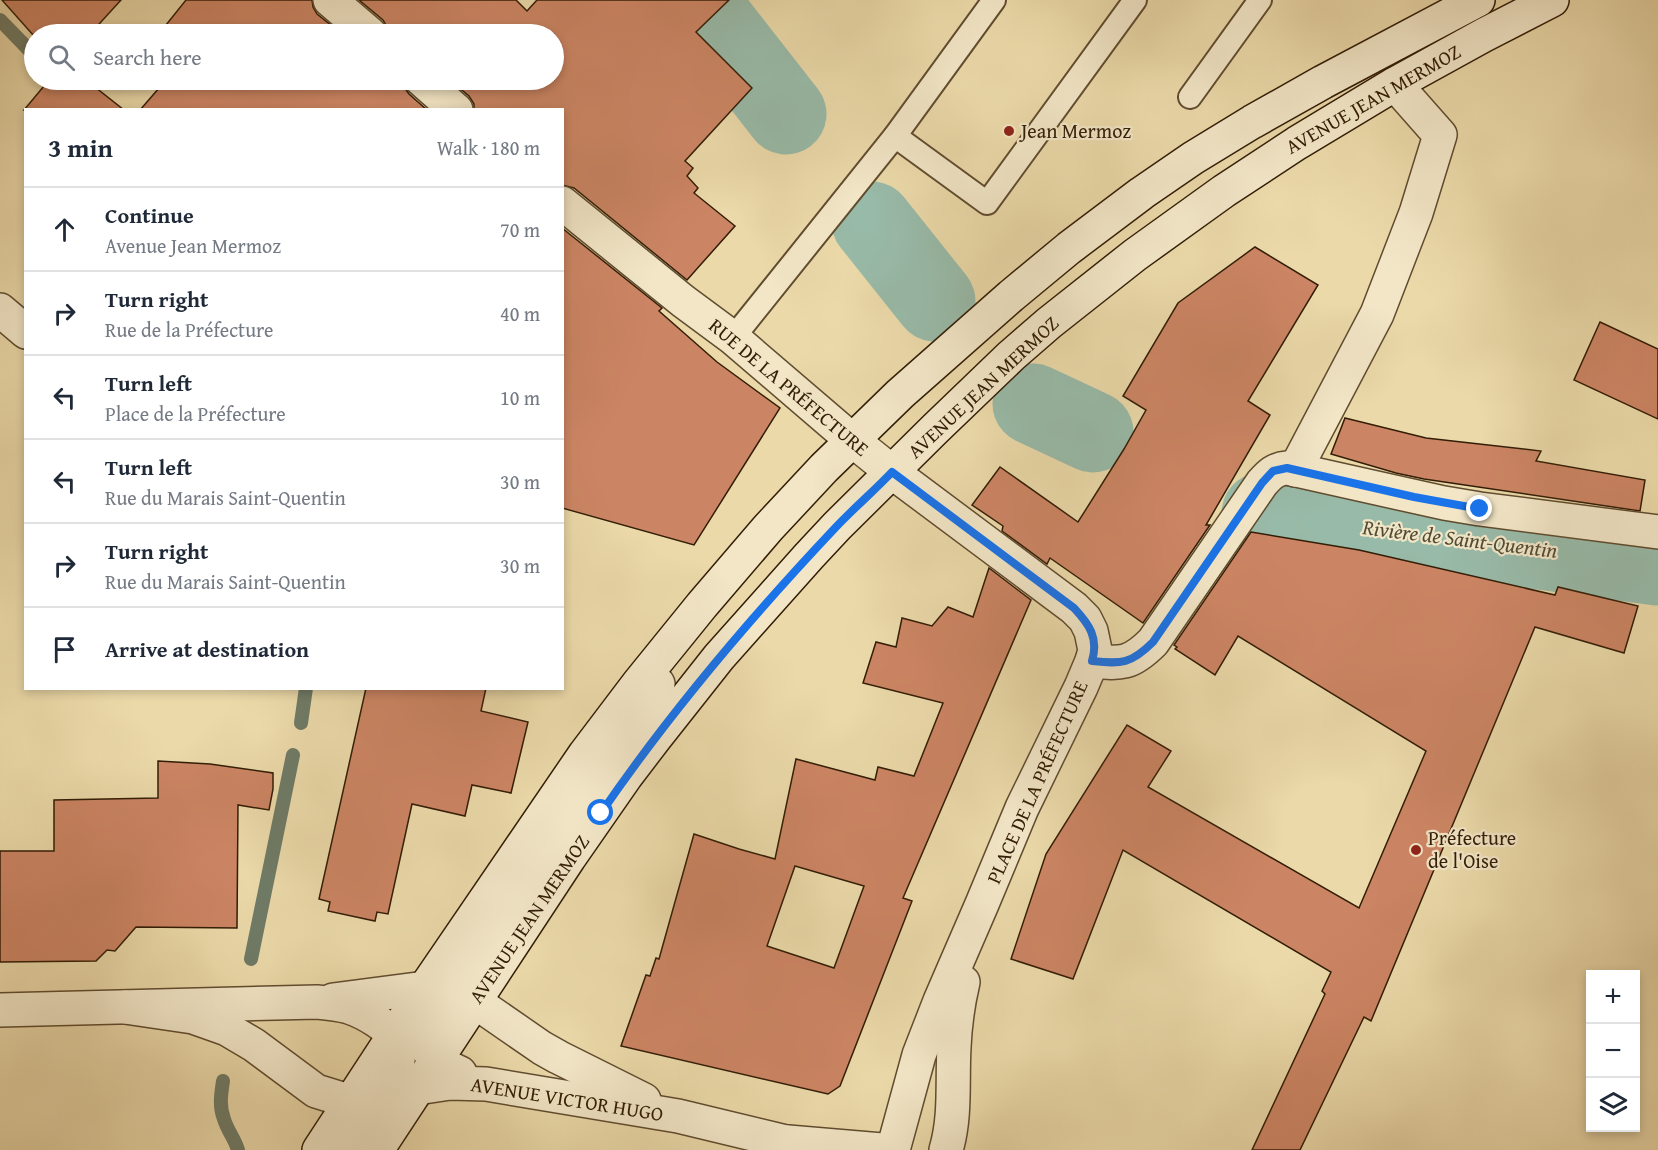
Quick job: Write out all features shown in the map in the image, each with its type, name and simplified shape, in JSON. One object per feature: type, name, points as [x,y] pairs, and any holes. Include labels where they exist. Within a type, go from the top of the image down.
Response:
[{"type":"street","points":[[330,0],[358,24]]},
{"type":"street","name":"AVENUE JEAN MERMOZ","points":[[377,1150],[436,1060],[450,993],[550,804],[612,717],[702,605],[802,490],[907,388],[1011,296],[1069,248],[1142,193],[1252,122],[1478,0]]},
{"type":"street","name":"AVENUE JEAN MERMOZ","points":[[330,1147],[365,1099],[394,1036],[450,993],[576,849],[626,776],[719,657],[837,526],[1011,356],[1135,255],[1257,168],[1395,84],[1552,0]]},
{"type":"street","points":[[1395,84],[1440,135],[1416,213],[1377,314],[1295,470],[1471,508],[1658,532]]},
{"type":"street","points":[[433,90],[454,108]]},
{"type":"street","name":"RUE DE LA PRÉFECTURE","points":[[564,205],[683,301],[733,338],[892,472],[1074,608],[1091,630],[1093,651]]},
{"type":"street","points":[[0,310],[24,330]]},
{"type":"street","name":"PLACE DE LA PRÉFECTURE","points":[[893,1150],[920,1055],[940,1001],[1022,808],[1081,687],[1093,651],[1118,663],[1144,651],[1153,642],[1262,483],[1273,471],[1287,468],[1295,470]]},
{"type":"street","name":"PLACE DE LA PRÉFECTURE","points":[[946,1150],[953,1119],[954,1046],[959,1000],[982,904]]},
{"type":"street","name":"AVENUE VICTOR HUGO","points":[[0,1010],[317,1002],[450,993],[558,1057],[678,1116]]},
{"type":"street","name":"AVENUE VICTOR HUGO","points":[[317,1002],[350,1008],[382,1025],[394,1036]]},
{"type":"street","name":"AVENUE VICTOR HUGO","points":[[125,1007],[193,1017],[227,1029],[254,1045],[316,1091],[330,1096],[365,1099],[450,1083],[486,1084],[678,1116],[798,1146],[882,1150]]},
{"type":"street","points":[[436,1060],[486,1084]]},
{"type":"street","name":"AVENUE VICTOR HUGO","points":[[316,1091],[326,1105],[330,1147]]},
{"type":"lane","points":[[733,338],[895,136],[994,0]]},
{"type":"lane","points":[[895,136],[987,203],[1135,0]]},
{"type":"lane","points":[[1190,97],[1260,0]]},
{"type":"building","points":[[2,0],[121,0],[99,24],[24,25]]},
{"type":"building","points":[[186,0],[312,0],[317,14],[330,24],[167,24]]},
{"type":"building","points":[[359,0],[516,0],[527,11],[537,0],[729,0],[696,32],[752,88],[685,161],[693,168],[687,176],[698,188],[694,193],[735,226],[687,280],[574,188],[564,186],[564,108],[474,108],[469,96],[462,90],[564,90],[564,24],[385,24]]},
{"type":"building","points":[[41,90],[99,90],[121,108],[26,108]]},
{"type":"building","points":[[157,90],[406,90],[425,108],[142,108]]},
{"type":"building","points":[[564,230],[662,308],[659,311],[717,362],[780,408],[694,545],[564,509]]},
{"type":"building","points":[[1255,247],[1318,285],[1248,401],[1270,415],[1206,525],[1210,525],[1143,623],[1050,558],[1047,564],[1002,531],[1003,526],[972,505],[1000,467],[1078,522],[1146,410],[1123,396],[1178,303]]},
{"type":"building","points":[[1600,322],[1658,349],[1658,419],[1574,380]]},
{"type":"building","points":[[1345,418],[1426,438],[1541,451],[1536,461],[1645,480],[1640,511],[1424,479],[1331,454]]},
{"type":"building","points":[[1251,532],[1359,550],[1555,595],[1558,587],[1638,606],[1624,653],[1535,627],[1371,1021],[1364,1017],[1300,1150],[1252,1150],[1325,994],[1322,991],[1331,972],[1123,850],[1073,979],[1011,959],[1046,854],[1127,725],[1171,751],[1148,787],[1359,908],[1426,751],[1238,636],[1215,675],[1175,649],[1177,647],[1174,645]]},
{"type":"building","points":[[989,568],[1031,600],[903,898],[912,901],[840,1086],[828,1094],[621,1046],[646,975],[650,976],[656,958],[659,959],[694,834],[775,859],[796,759],[875,780],[878,767],[914,776],[943,703],[863,683],[876,642],[896,647],[902,618],[932,626],[948,607],[973,617]],"holes":[[[795,866],[864,886],[834,968],[767,946]]]},
{"type":"building","points":[[366,690],[486,690],[481,711],[528,722],[511,793],[472,785],[465,816],[412,804],[388,914],[377,912],[375,921],[328,911],[330,902],[319,899]]},
{"type":"building","points":[[158,761],[210,764],[273,773],[269,810],[238,805],[237,928],[136,927],[115,951],[107,950],[96,961],[0,962],[0,851],[54,851],[54,800],[158,798]]},
{"type":"waterway","name":"Rivière de Saint-Quentin","points":[[711,18],[786,114]]},
{"type":"waterway","points":[[0,20],[24,45]]},
{"type":"waterway","name":"Rivière de Saint-Quentin","points":[[872,222],[935,301]]},
{"type":"waterway","name":"Rivière de Saint-Quentin","points":[[1033,404],[1093,432]]},
{"type":"waterway","name":"Rivière de Saint-Quentin","points":[[1262,513],[1658,565]]},
{"type":"waterway","points":[[301,723],[306,690]]},
{"type":"waterway","points":[[251,959],[293,755]]},
{"type":"waterway","points":[[223,1081],[221,1110],[238,1150]]},
{"type":"place","name":"Jean Mermoz","points":[[1009,131]]},
{"type":"place","name":"Préfecture de l'Oise","points":[[1416,850]]},
{"type":"route","points":[[601,813],[626,776],[719,657],[837,526],[892,472],[1074,608],[1091,630],[1095,650],[1092,661],[1118,663],[1136,657],[1153,642],[1262,483],[1273,471],[1287,468],[1414,497],[1480,509]]}]
